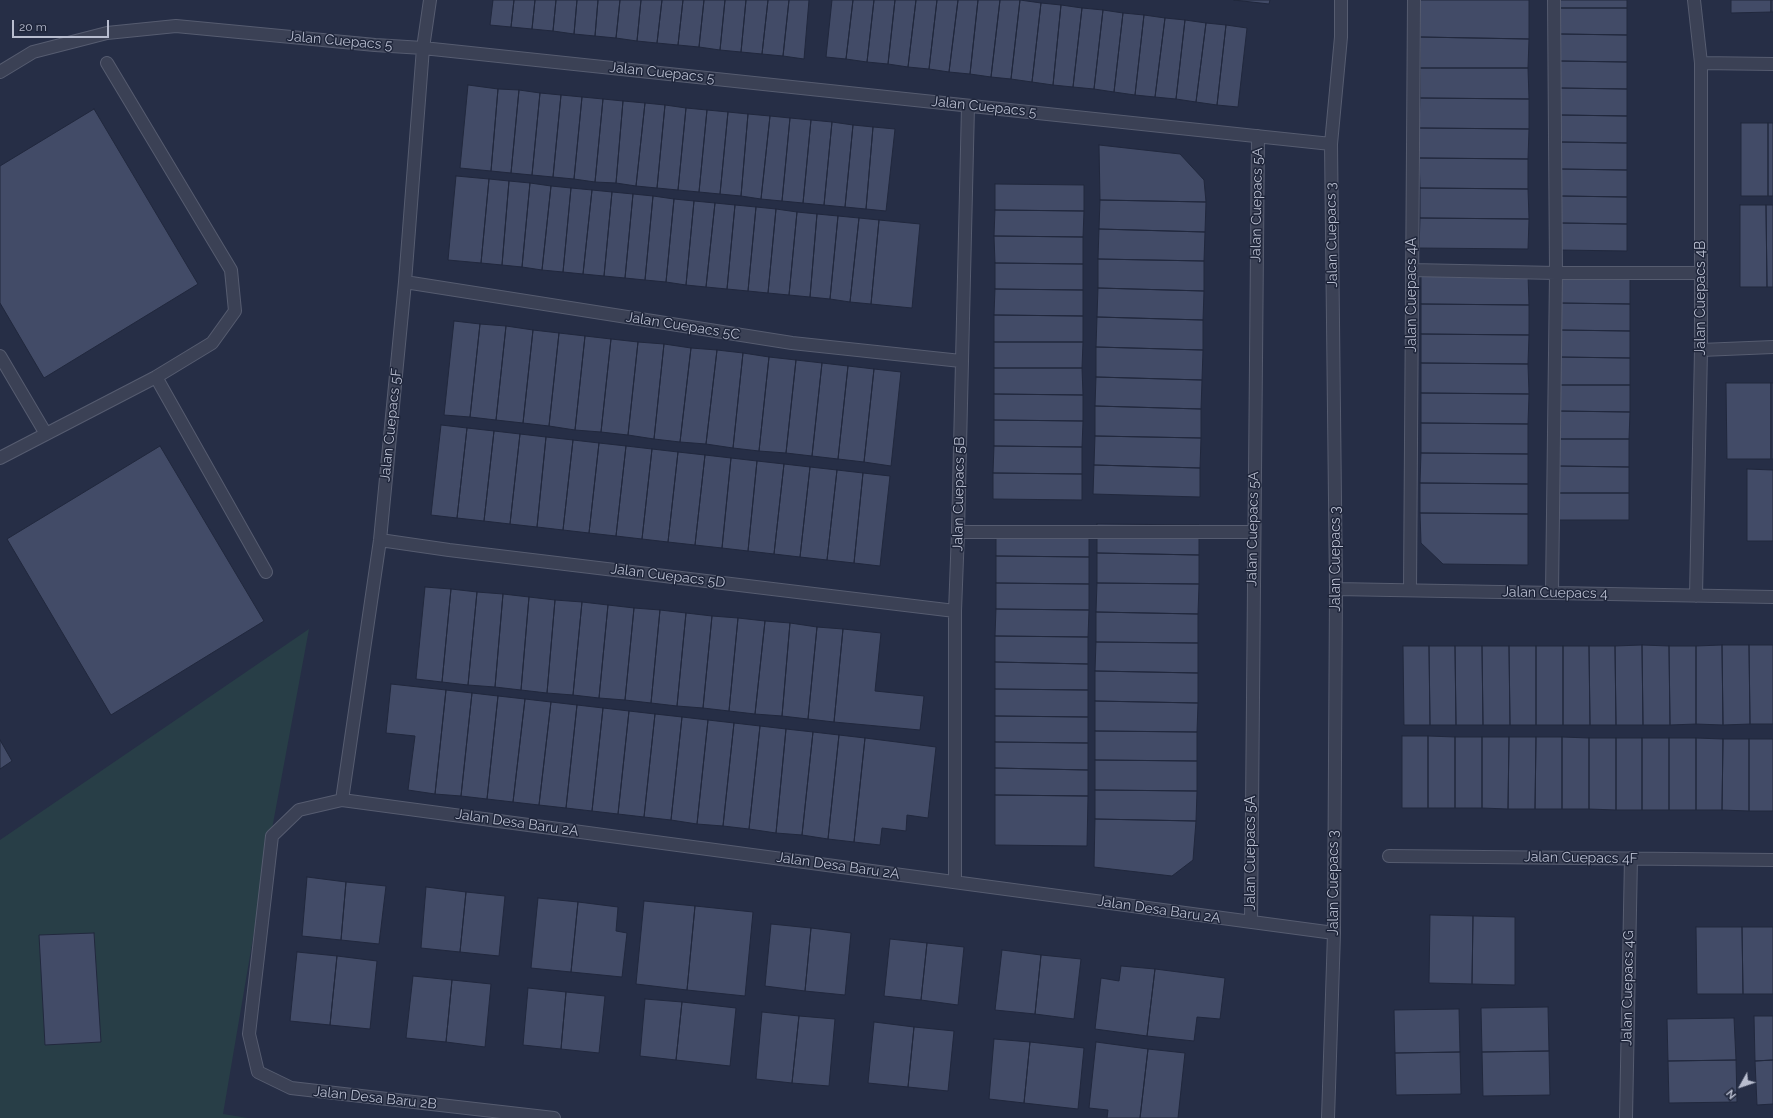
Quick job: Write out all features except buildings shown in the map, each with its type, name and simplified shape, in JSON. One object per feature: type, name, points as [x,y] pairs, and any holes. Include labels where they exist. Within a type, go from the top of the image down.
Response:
[{"type":"street","name":"Jalan Cuepacs 5F","points":[[342,800],[380,540],[405,282],[423,48],[430,0]]},
{"type":"street","name":"Jalan Cuepacs 3","points":[[1328,1118],[1334,933],[1336,589],[1331,144],[1341,37],[1341,0]]},
{"type":"street","name":"Jalan Cuepacs 4A","points":[[1410,590],[1414,0]]},
{"type":"street","points":[[1552,593],[1556,273],[1554,0]]},
{"type":"street","name":"Jalan Cuepacs 4B","points":[[1694,0],[1701,64],[1701,350],[1696,596]]},
{"type":"street","name":"Jalan Cuepacs 5","points":[[0,72],[33,52],[107,34],[176,26],[375,45],[423,48],[1331,144]]},
{"type":"street","points":[[0,458],[156,377],[212,343],[235,311],[232,270],[107,63]]},
{"type":"street","points":[[1701,64],[1773,64]]},
{"type":"street","name":"Jalan Cuepacs 5B","points":[[954,882],[955,611],[968,106]]},
{"type":"street","name":"Jalan Cuepacs 5A","points":[[1251,922],[1253,532],[1258,136]]},
{"type":"street","points":[[1412,270],[1556,273],[1701,273]]},
{"type":"street","name":"Jalan Cuepacs 5C","points":[[405,282],[792,343],[962,361]]},
{"type":"street","points":[[1701,350],[1773,347]]},
{"type":"street","points":[[0,356],[46,434]]},
{"type":"street","points":[[156,377],[266,572]]},
{"type":"street","points":[[958,532],[1253,532]]},
{"type":"street","name":"Jalan Cuepacs 5D","points":[[380,540],[449,550],[955,611]]},
{"type":"street","name":"Jalan Cuepacs 4","points":[[1336,589],[1773,597]]},
{"type":"street","name":"Jalan Desa Baru 2A","points":[[342,800],[1334,933]]},
{"type":"street","name":"Jalan Desa Baru 2B","points":[[342,800],[299,810],[272,836],[249,1034],[258,1072],[291,1088],[554,1118]]},
{"type":"street","name":"Jalan Cuepacs 4F","points":[[1389,856],[1773,860]]},
{"type":"street","name":"Jalan Cuepacs 4G","points":[[1626,1118],[1630,858]]},
{"type":"shaded area","points":[[309,629],[267,856],[223,1114],[248,1118],[0,1118],[0,840]]}]
